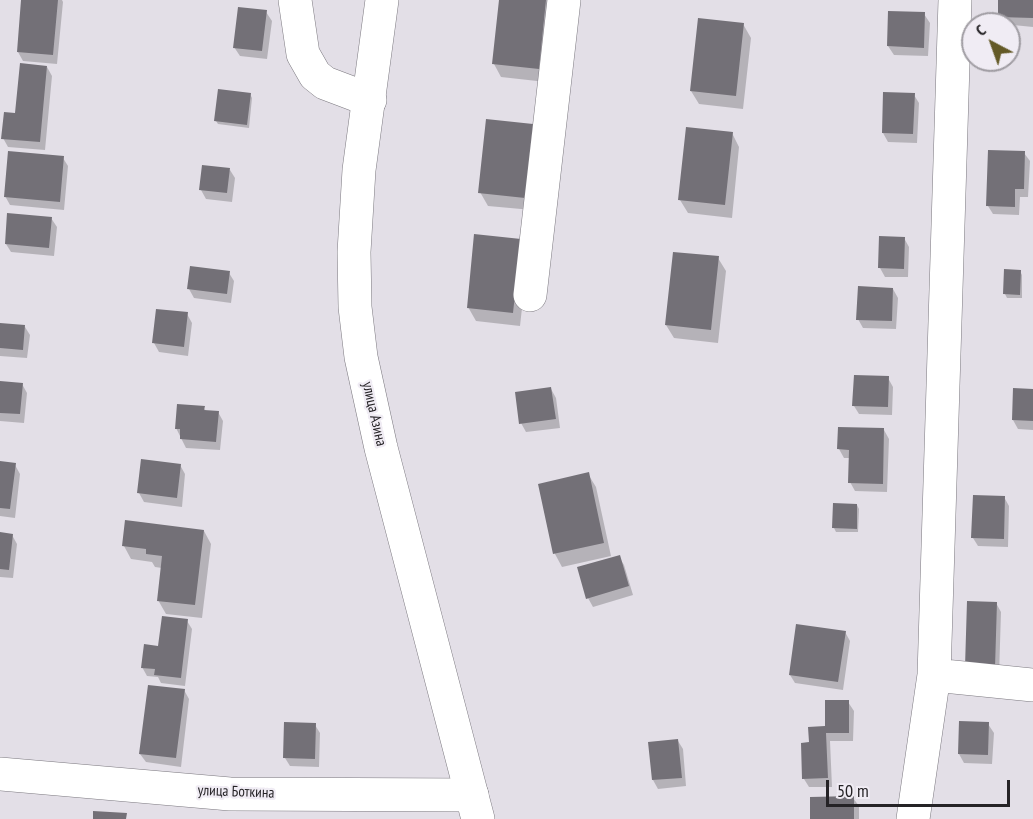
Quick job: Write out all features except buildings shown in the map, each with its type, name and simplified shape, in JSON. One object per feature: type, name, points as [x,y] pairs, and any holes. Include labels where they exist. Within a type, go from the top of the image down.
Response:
[{"type":"street","points":[[295,0],[303,54],[315,75],[325,82],[370,100]]},
{"type":"street","name":"улица Азина","points":[[382,0],[359,170],[354,252],[361,357],[381,448],[475,807]]},
{"type":"street","points":[[530,295],[564,0]]},
{"type":"street","points":[[913,819],[934,675],[955,0]]},
{"type":"street","points":[[934,675],[1033,685]]},
{"type":"street","name":"улица Боткина","points":[[0,774],[230,806],[475,807]]}]
